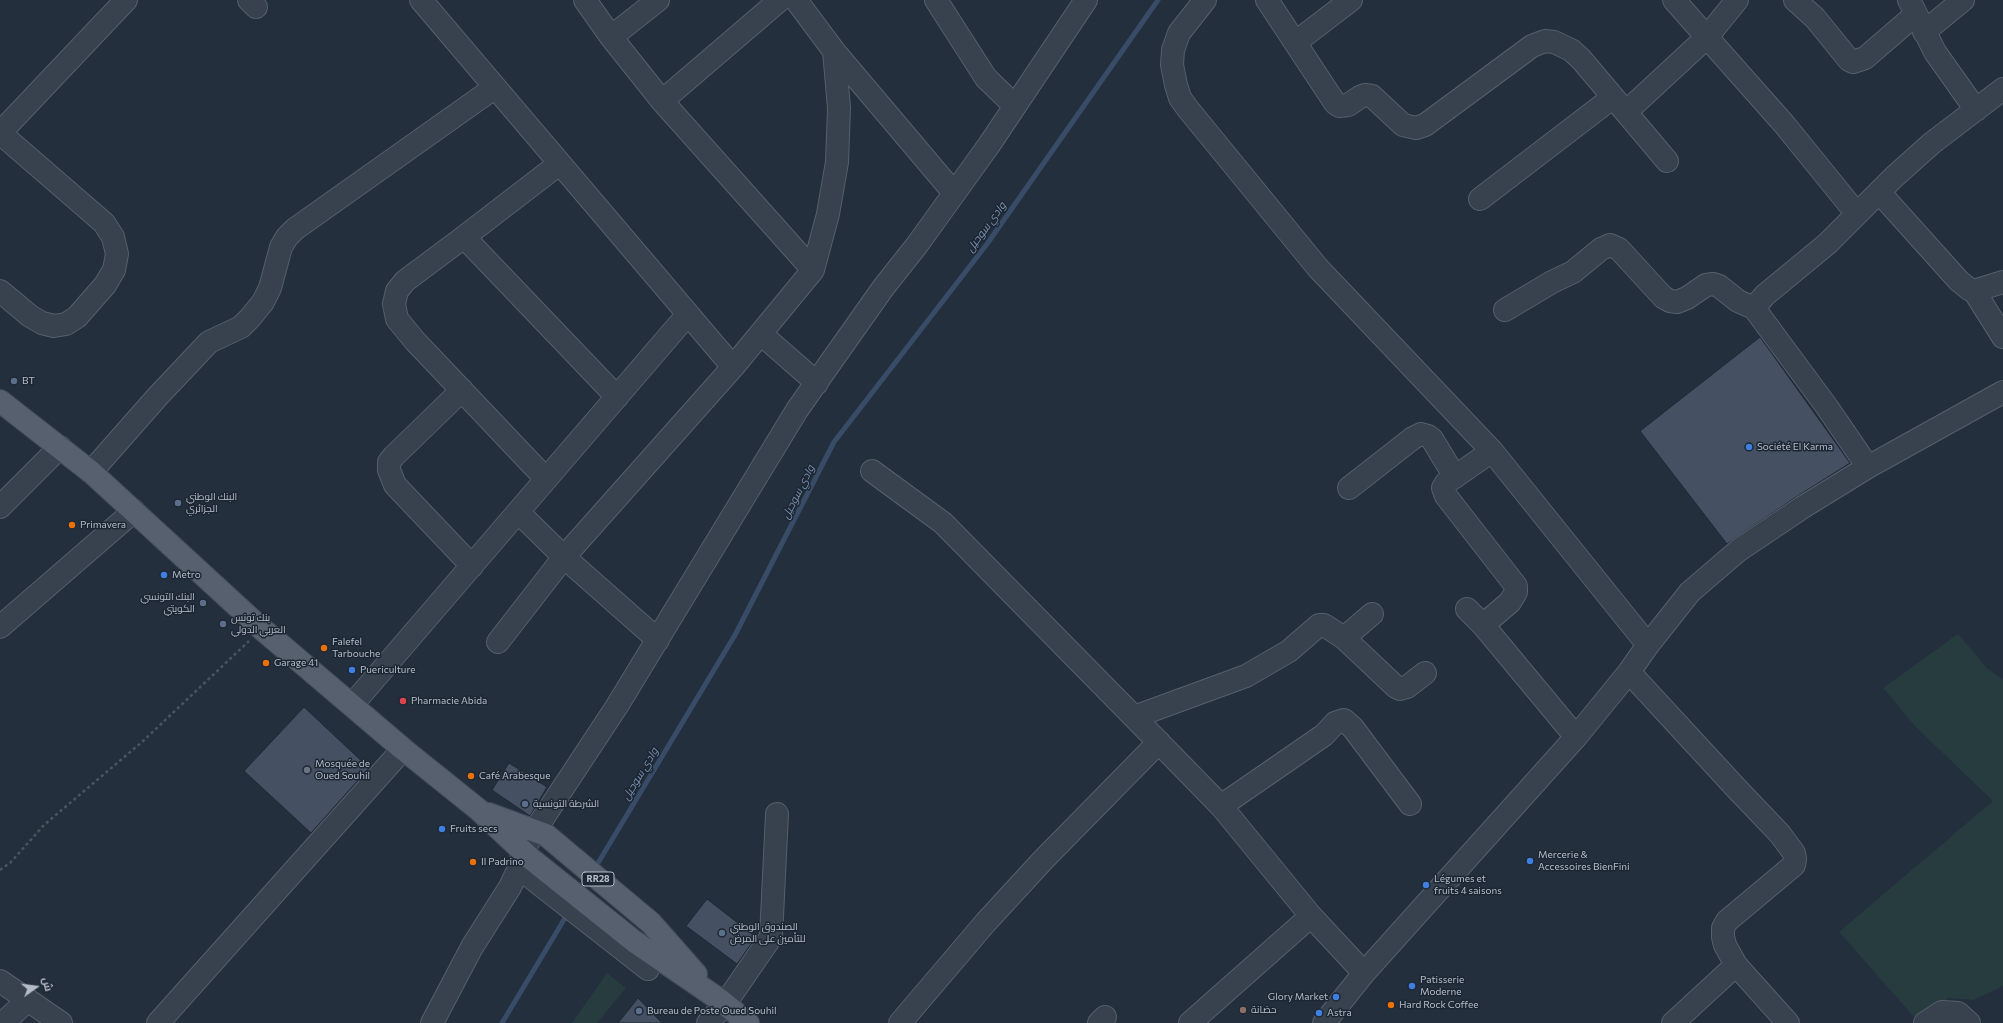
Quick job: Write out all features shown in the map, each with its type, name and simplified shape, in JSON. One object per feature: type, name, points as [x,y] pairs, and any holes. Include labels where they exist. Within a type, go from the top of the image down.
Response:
[{"type":"main road","name":"RR28","points":[[0,401],[60,446],[91,472],[262,629],[403,749],[479,810],[525,863],[722,1002],[748,1023]]},
{"type":"main road","name":"RR28","points":[[479,810],[540,834],[651,923],[722,1002]]},
{"type":"street","points":[[0,291],[30,316],[42,323],[54,326],[66,324],[77,317],[105,285],[114,270],[117,254],[113,237],[104,223],[3,123],[126,0]]},
{"type":"street","points":[[421,0],[494,88],[733,367]]},
{"type":"street","points":[[585,0],[611,37],[662,101],[813,270]]},
{"type":"street","points":[[611,37],[658,0]]},
{"type":"street","points":[[662,101],[780,0]]},
{"type":"street","points":[[796,0],[834,51],[954,193]]},
{"type":"street","points":[[936,0],[986,78],[1014,106]]},
{"type":"street","points":[[432,1023],[472,947],[525,863],[588,750],[658,640],[793,417],[883,288],[917,245],[989,145],[1086,0]]},
{"type":"street","points":[[1205,0],[1179,33],[1173,50],[1172,65],[1180,98],[1318,268],[1492,450],[1648,645]]},
{"type":"street","points":[[1267,0],[1339,106],[1348,105],[1365,95],[1372,96],[1403,125],[1410,128],[1425,125],[1532,46],[1546,41],[1562,45],[1571,50],[1581,59],[1667,161]]},
{"type":"street","points":[[1296,42],[1352,0]]},
{"type":"street","points":[[1674,0],[1784,124],[1857,214]]},
{"type":"street","points":[[1480,199],[1619,105],[1707,37],[1737,0]]},
{"type":"street","points":[[1794,0],[1815,18],[1849,60],[1853,62],[1865,58],[1916,16],[1963,0]]},
{"type":"street","points":[[1916,16],[1935,52],[1976,110]]},
{"type":"street","points":[[498,642],[564,557],[733,367],[813,270],[828,214],[837,162],[839,108],[834,51]]},
{"type":"street","points":[[91,472],[158,396],[209,342],[241,327],[250,318],[263,302],[270,288],[281,247],[287,237],[295,229],[494,88]]},
{"type":"street","points":[[1754,308],[1766,295],[1827,244],[1879,192],[1932,143],[2003,88]]},
{"type":"street","points":[[546,479],[415,341],[397,319],[394,304],[397,291],[405,281],[560,164]]},
{"type":"street","points":[[1879,192],[1958,281],[1974,291],[2003,337]]},
{"type":"street","points":[[464,237],[617,396]]},
{"type":"street","points":[[1505,310],[1552,282],[1573,272],[1600,249],[1610,245],[1619,248],[1663,297],[1670,301],[1677,302],[1687,298],[1706,286],[1713,284],[1719,286],[1738,301],[1754,308],[1828,407],[1868,467]]},
{"type":"street","points":[[1974,291],[2003,282]]},
{"type":"street","points":[[352,705],[688,314]]},
{"type":"street","points":[[761,334],[817,383]]},
{"type":"street","points":[[462,390],[394,456],[389,462],[389,470],[395,485],[472,566]]},
{"type":"street","points":[[1330,1021],[1364,973],[1576,737],[1630,672],[1648,645],[1690,592],[1739,550],[1803,507],[1868,467],[2003,392]]},
{"type":"street","points":[[1349,488],[1421,434],[1428,436],[1432,440],[1455,477]]},
{"type":"street","points":[[0,507],[60,446]]},
{"type":"street","points":[[1484,626],[1510,602],[1516,592],[1516,586],[1446,496],[1443,486],[1492,450]]},
{"type":"street","points":[[872,471],[943,523],[1134,716],[1221,806],[1311,916],[1364,973]]},
{"type":"street","points":[[0,627],[134,511]]},
{"type":"street","points":[[518,512],[564,557],[658,640]]},
{"type":"street","points":[[1466,609],[1484,626],[1576,737]]},
{"type":"street","points":[[1344,638],[1372,614]]},
{"type":"street","points":[[1134,716],[1246,676],[1289,651],[1318,625],[1324,625],[1344,638],[1396,687],[1400,689],[1407,687],[1425,673]]},
{"type":"street","points":[[1630,672],[1736,790],[1780,834],[1794,853],[1794,865],[1727,921],[1723,928],[1725,946],[1736,965],[1788,1023]]},
{"type":"street","points":[[1221,806],[1324,735],[1335,723],[1344,720],[1353,728],[1410,804]]},
{"type":"street","points":[[900,1023],[986,922],[1044,859],[1159,742]]},
{"type":"street","points":[[158,1023],[403,749]]},
{"type":"street","points":[[708,1023],[771,937],[777,814]]},
{"type":"street","points":[[525,863],[648,969]]},
{"type":"street","points":[[1190,1023],[1311,916]]},
{"type":"street","points":[[1673,1023],[1736,965]]},
{"type":"street","points":[[0,981],[61,1023]]},
{"type":"street","points":[[3,1023],[28,1000]]},
{"type":"street","points":[[1925,1023],[1942,1012],[1958,1013],[1969,1023]]},
{"type":"path","points":[[0,870],[10,863],[50,820],[142,742],[262,629]]},
{"type":"green space","points":[[1958,634],[1987,668],[2003,680],[2003,986],[1973,1000],[1949,998],[1916,1019],[1839,932],[1993,801],[1916,727],[1883,688]]},
{"type":"green space","points":[[607,973],[626,988],[597,1023],[572,1023]]},
{"type":"building","name":"Société El Karma","points":[[1760,337],[1850,463],[1796,497],[1727,544],[1640,431]]},
{"type":"building","name":"Mosquée de Oued Souhil","points":[[304,707],[369,768],[311,833],[244,771]]},
{"type":"building","name":"الشرطة التونسية","points":[[509,763],[547,787],[530,816],[492,790]]},
{"type":"building","name":"الصندوق الوطني للتأمين على المرض","points":[[707,899],[756,937],[737,964],[686,926]]},
{"type":"building","name":"Bureau de Poste Oued Souhil","points":[[638,998],[662,1023],[618,1023]]},
{"type":"waterway","name":"وادي سوحيل","points":[[595,868],[735,635],[834,442],[987,244],[1158,0]]},
{"type":"waterway","name":"وادي سوحيل","points":[[502,1023],[568,913]]},
{"type":"place","name":"BT","points":[[14,381]]},
{"type":"place","name":"Société El Karma","points":[[1749,447]]},
{"type":"place","name":"البنك الوطني الجزائري","points":[[178,503]]},
{"type":"place","name":"Primavera","points":[[72,525]]},
{"type":"place","name":"Metro","points":[[164,575]]},
{"type":"place","name":"البنك التونسي الكويتي","points":[[203,603]]},
{"type":"place","name":"بنك تونس العربي الدولي","points":[[223,624]]},
{"type":"place","name":"Falefel Tarbouche","points":[[324,648]]},
{"type":"place","name":"Garage 41","points":[[266,663]]},
{"type":"place","name":"Puericulture","points":[[352,670]]},
{"type":"place","name":"Pharmacie Abida","points":[[403,701]]},
{"type":"place","name":"Mosquée de Oued Souhil","points":[[307,770]]},
{"type":"place","name":"Café Arabesque","points":[[471,776]]},
{"type":"place","name":"الشرطة التونسية","points":[[525,804]]},
{"type":"place","name":"Fruits secs","points":[[442,829]]},
{"type":"place","name":"Mercerie & Accessoires BienFini","points":[[1530,861]]},
{"type":"place","name":"Il Padrino","points":[[473,862]]},
{"type":"place","name":"Légumes et fruits 4 saisons","points":[[1426,885]]},
{"type":"place","name":"الصندوق الوطني للتأمين على المرض","points":[[722,933]]},
{"type":"place","name":"Patisserie Moderne","points":[[1412,986]]},
{"type":"place","name":"Glory Market","points":[[1336,997]]},
{"type":"place","name":"Hard Rock Coffee","points":[[1391,1005]]},
{"type":"place","name":"حضانة","points":[[1243,1010]]},
{"type":"place","name":"Bureau de Poste Oued Souhil","points":[[639,1011]]},
{"type":"place","name":"Astra","points":[[1319,1013]]}]
